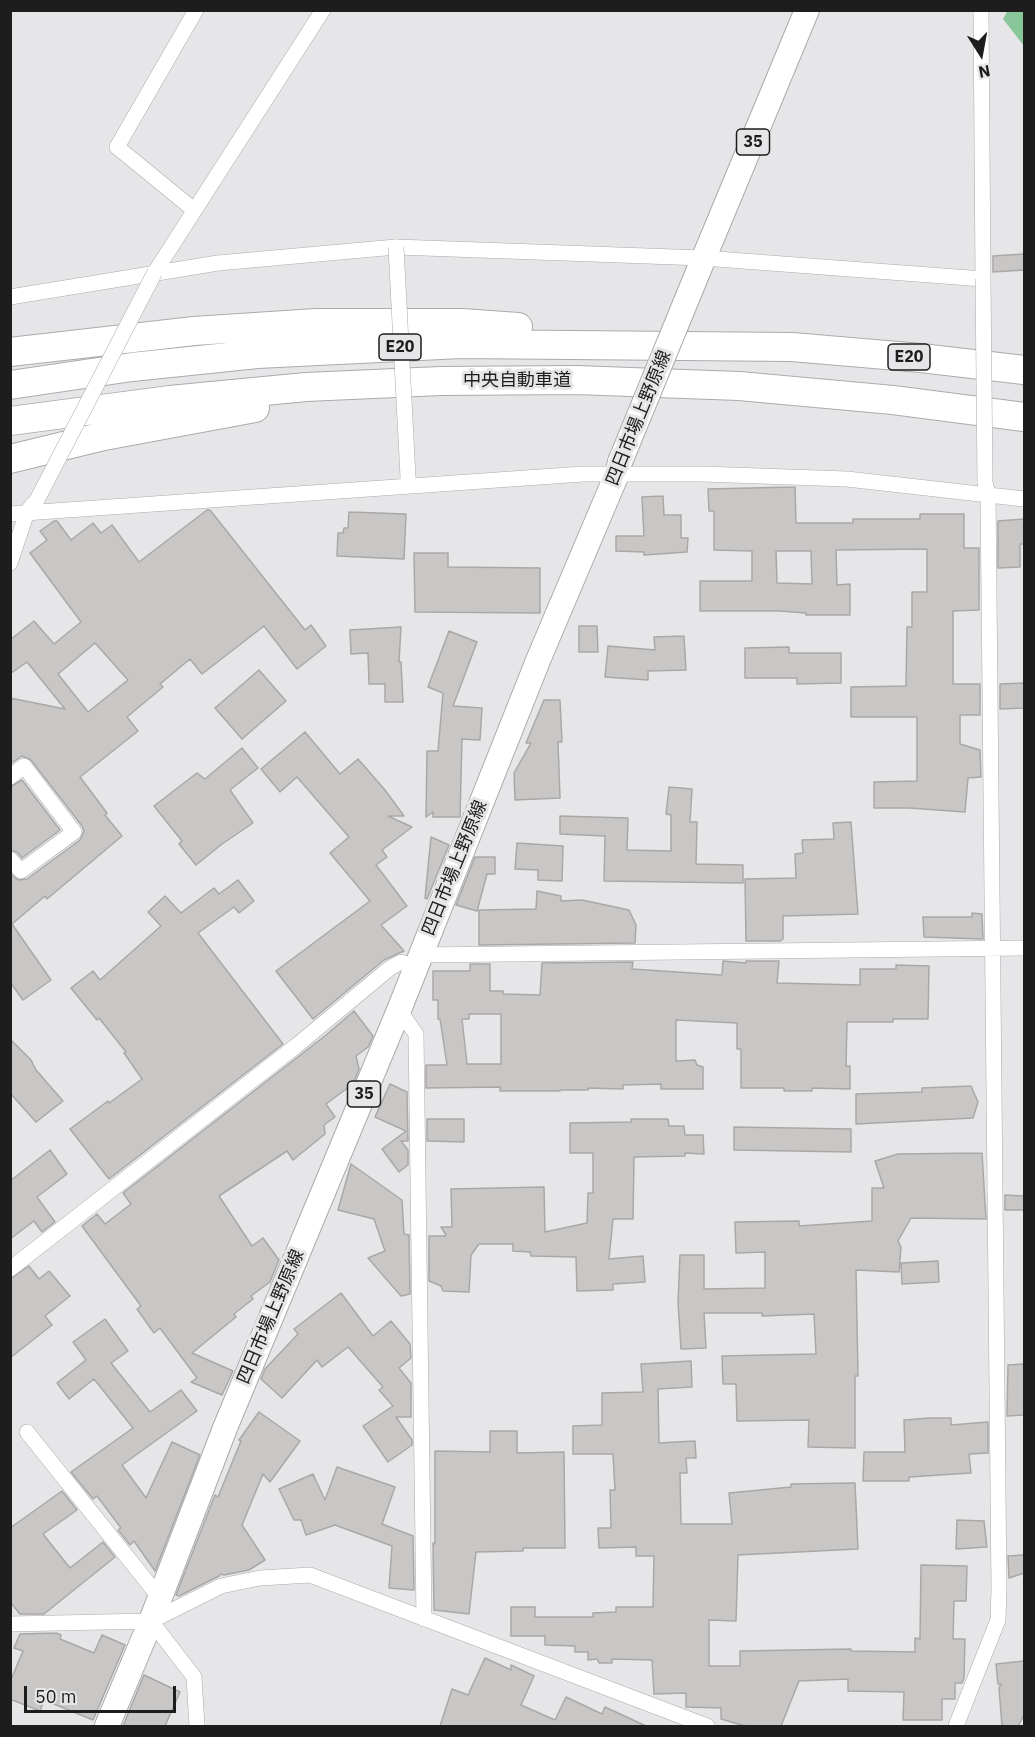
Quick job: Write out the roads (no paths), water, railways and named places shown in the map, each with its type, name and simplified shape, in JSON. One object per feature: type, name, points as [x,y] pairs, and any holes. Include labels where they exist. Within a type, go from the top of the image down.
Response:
[{"type":"highway","points":[[10,352],[194,332],[316,323],[462,323],[792,347]]},
{"type":"highway","name":"中央自動車道","points":[[10,385],[143,366],[257,354],[461,344],[792,347],[1024,370]]},
{"type":"highway","name":"中央自動車道","points":[[10,421],[58,413],[306,387],[441,381],[576,380],[739,386],[893,400],[1024,417]]},
{"type":"highway","points":[[10,459],[104,436],[267,406],[441,381]]},
{"type":"main road","name":"四日市場上野原線","points":[[107,1726],[151,1621],[225,1428],[399,1010],[539,658],[807,10]]},
{"type":"street","points":[[194,210],[117,147],[196,10]]},
{"type":"street","points":[[10,563],[32,506],[155,272],[324,10]]},
{"type":"street","points":[[956,1726],[998,1620],[994,948],[981,10]]},
{"type":"street","points":[[396,247],[407,482]]},
{"type":"street","points":[[10,297],[218,263],[396,247],[983,279]]},
{"type":"street","points":[[10,514],[32,506],[407,482],[583,474],[619,468],[986,488],[1024,499]]},
{"type":"street","points":[[10,777],[24,766],[74,832],[21,871],[10,859]]},
{"type":"street","points":[[10,1269],[296,1046],[390,968],[401,962],[1024,948]]},
{"type":"street","points":[[399,1010],[416,1034],[424,1618]]},
{"type":"street","points":[[27,1432],[160,1598]]},
{"type":"street","points":[[10,1624],[151,1621],[221,1586],[260,1578],[310,1575],[707,1726]]},
{"type":"street","points":[[151,1621],[194,1677],[197,1726]]}]
